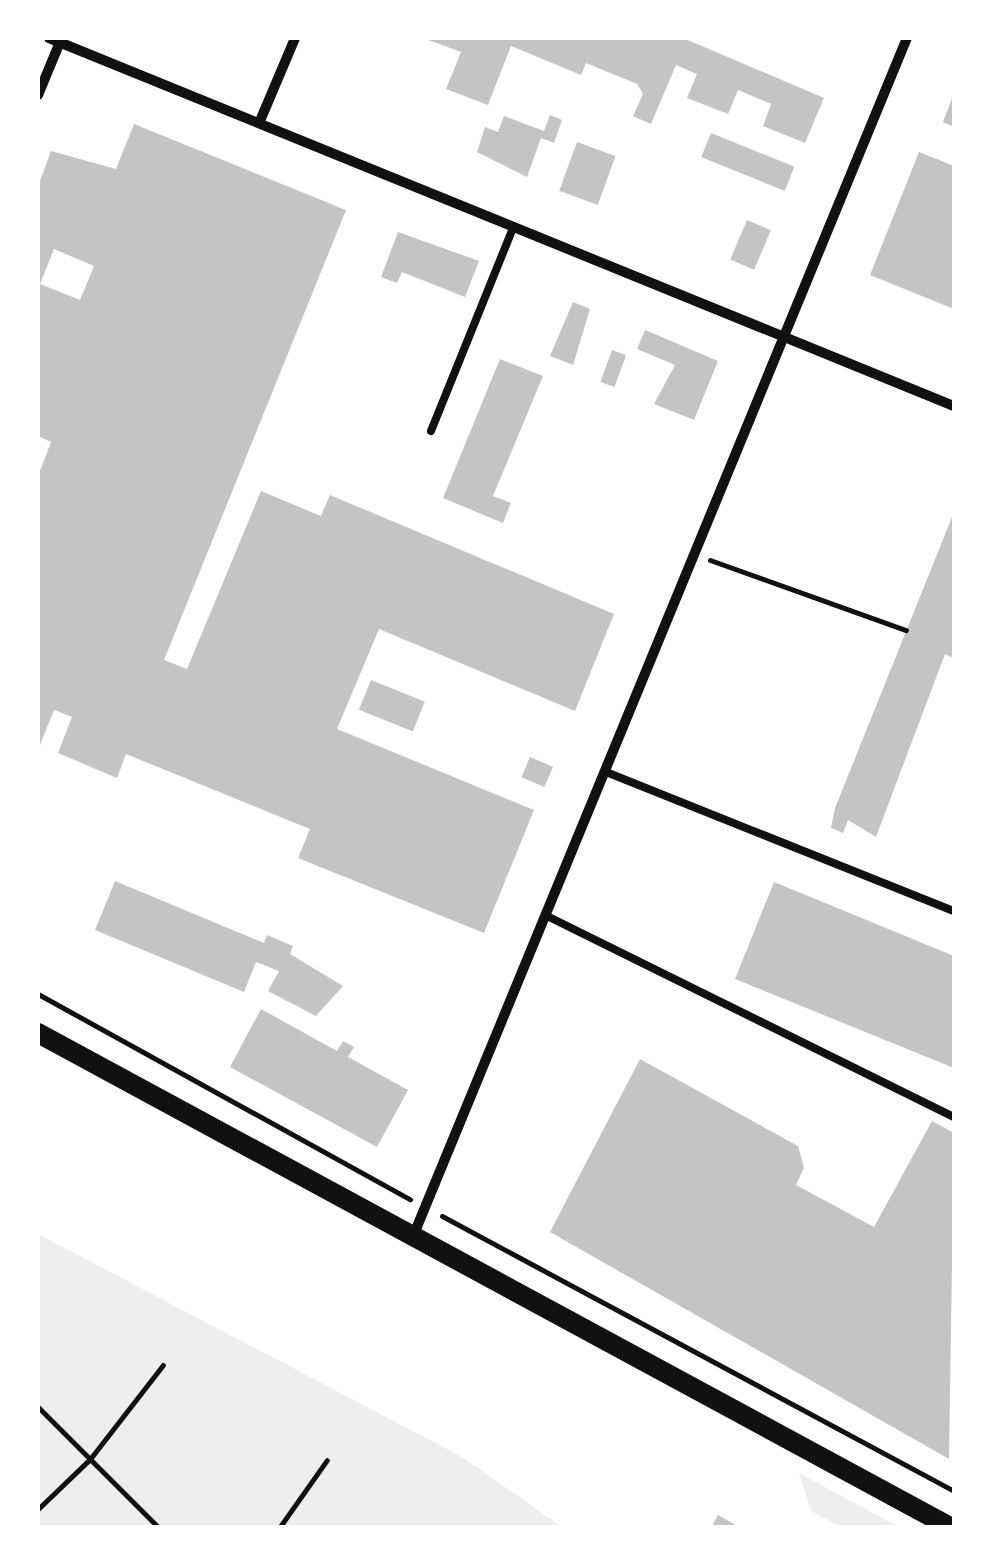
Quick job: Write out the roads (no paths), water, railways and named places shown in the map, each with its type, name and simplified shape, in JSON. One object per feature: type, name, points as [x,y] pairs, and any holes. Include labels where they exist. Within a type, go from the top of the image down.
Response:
[{"type":"main road","points":[[38,1033],[952,1528]]},
{"type":"street","points":[[260,121],[295,38]]},
{"type":"street","points":[[414,1234],[698,555],[907,38]]},
{"type":"street","points":[[38,96],[54,40],[954,406]]},
{"type":"lane","points":[[432,432],[514,226]]},
{"type":"lane","points":[[606,772],[954,911]]},
{"type":"lane","points":[[547,916],[954,1117]]}]
